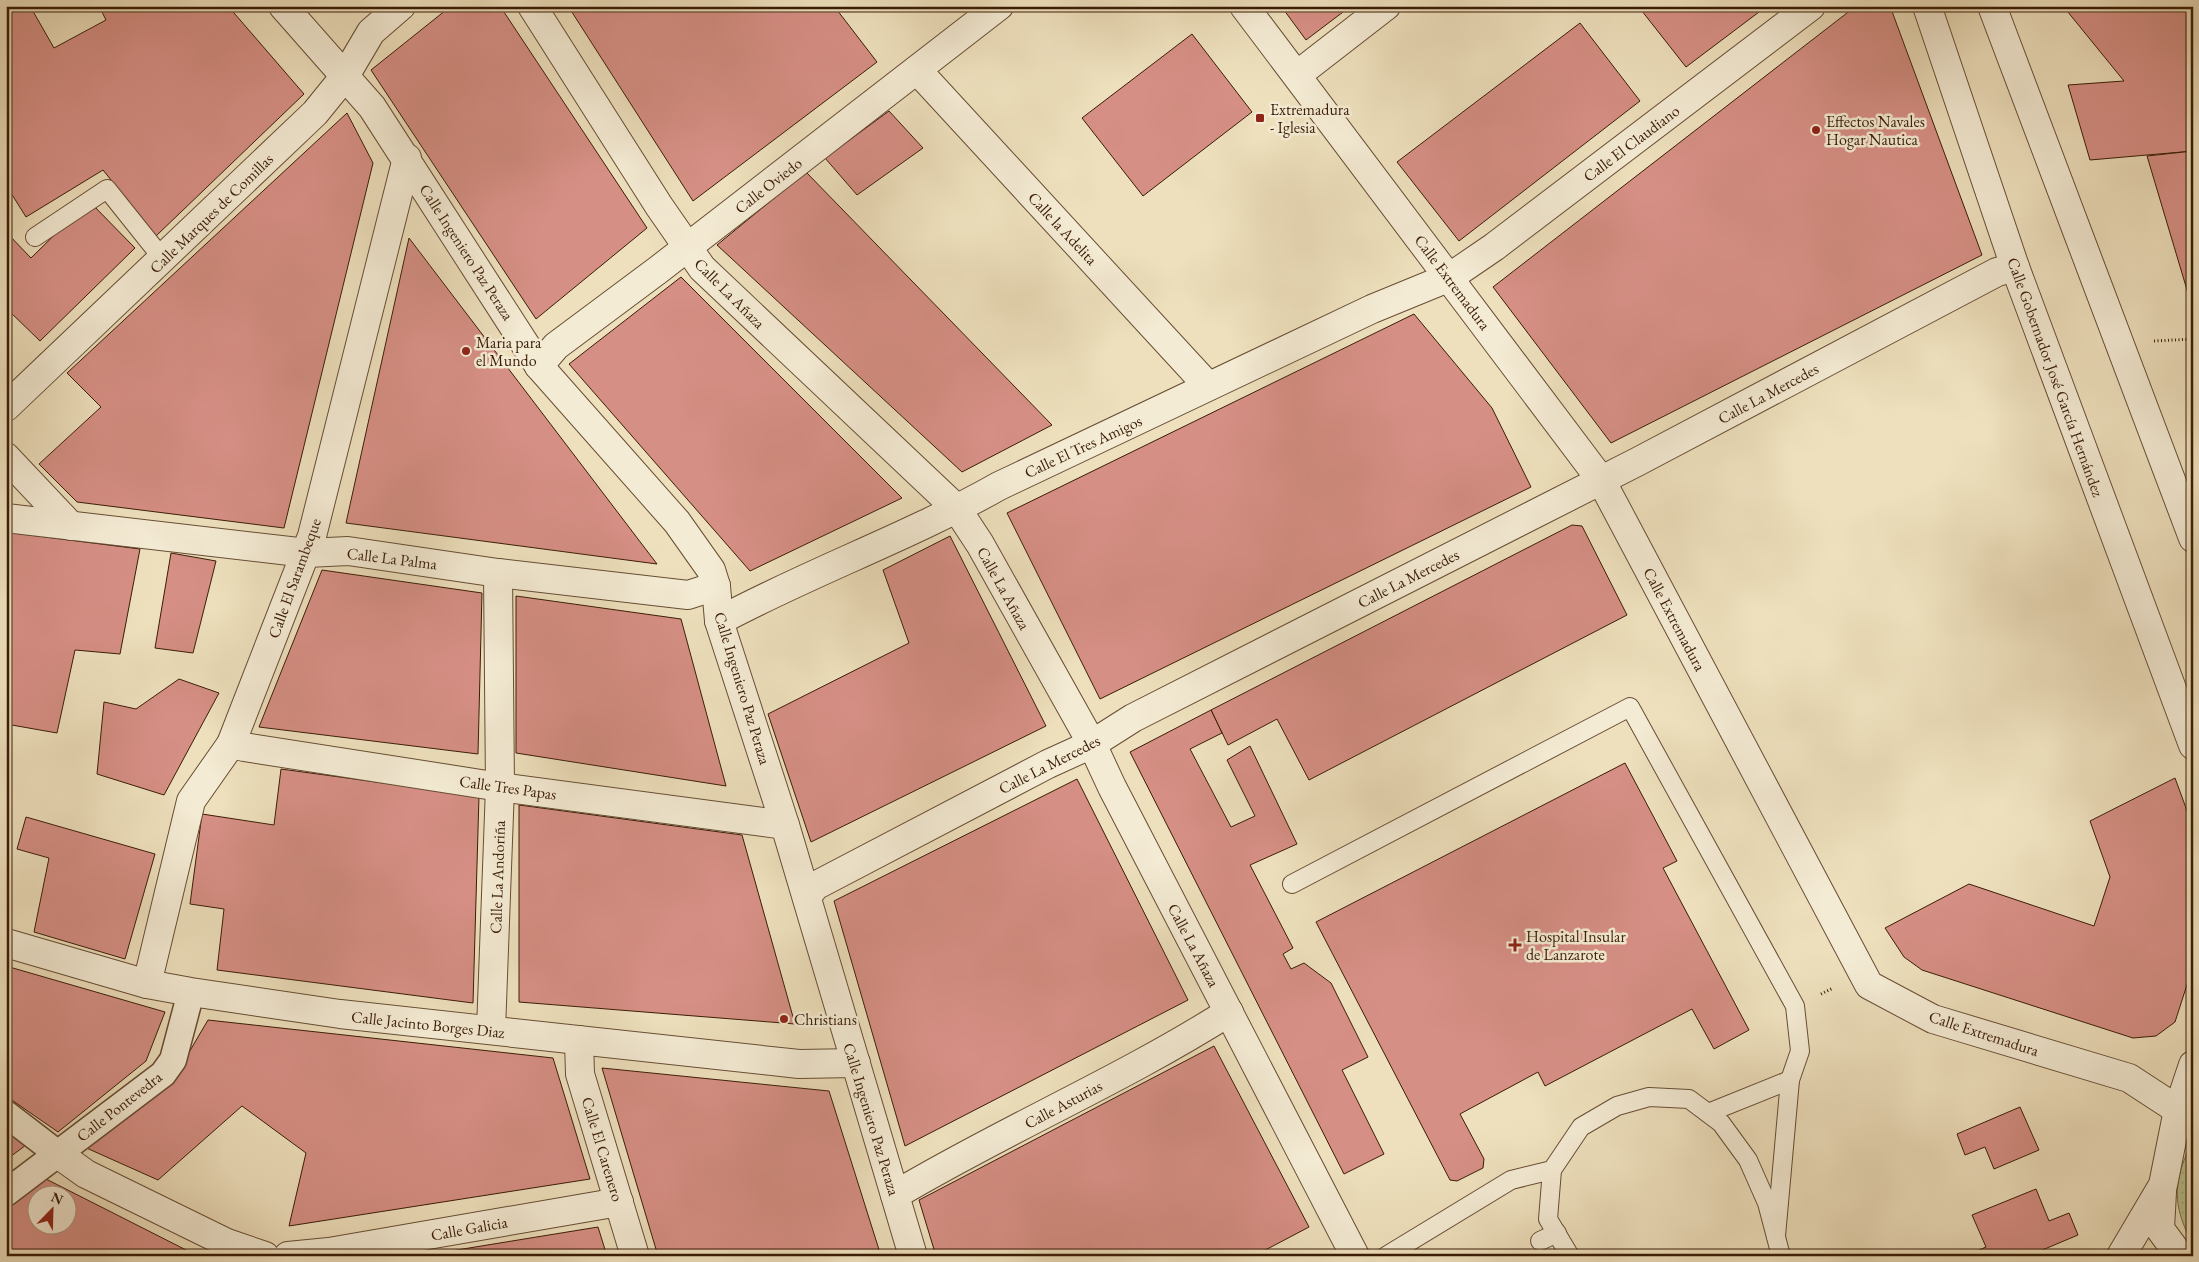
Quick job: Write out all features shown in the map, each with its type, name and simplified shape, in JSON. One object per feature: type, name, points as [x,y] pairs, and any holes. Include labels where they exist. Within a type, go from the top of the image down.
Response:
[{"type":"street","name":"Calle Ingeniero Paz Peraza","points":[[283,6],[372,107],[407,158],[538,366],[677,522],[711,570],[716,586],[719,621],[807,897],[913,1256]]},
{"type":"street","name":"Calle Marques de Comillas","points":[[6,407],[163,260],[315,113],[345,76],[371,32],[401,6]]},
{"type":"street","name":"Calle La Añaza","points":[[532,6],[687,248],[702,268],[957,509],[980,544],[1092,744],[1112,787],[1351,1253]]},
{"type":"street","name":"Calle Oviedo","points":[[538,366],[556,346],[687,248],[1000,6]]},
{"type":"street","name":"Calle Extremadura","points":[[1244,6],[1450,277],[1601,480],[1869,985],[1932,1019],[2129,1078],[2186,1100]]},
{"type":"street","points":[[1297,75],[1386,6]]},
{"type":"street","name":"Calle El Claudiano","points":[[1450,277],[1494,247],[1812,6]]},
{"type":"street","name":"Calle Gobernador José García Hernández","points":[[1927,6],[2015,267],[2193,745]]},
{"type":"street","points":[[1992,6],[2193,538]]},
{"type":"street","name":"Calle la Adelita","points":[[917,70],[1208,386]]},
{"type":"street","name":"Calle El Sarambeque","points":[[147,984],[191,801],[231,744],[307,553],[407,158]]},
{"type":"street","name":"Calle La Mercedes","points":[[807,897],[815,886],[1048,764],[1092,744],[1133,718],[1601,480],[1997,272],[2015,267]]},
{"type":"street","name":"Calle El Tres Amigos","points":[[719,621],[762,598],[957,509],[999,486],[1208,386],[1372,309],[1450,277]]},
{"type":"street","points":[[6,457],[71,526]]},
{"type":"street","name":"Calle La Palma","points":[[6,518],[307,553],[348,551],[498,573],[688,595],[716,586]]},
{"type":"street","name":"Calle La Andoriña","points":[[491,1030],[500,787],[498,573]]},
{"type":"street","name":"Calle Tres Papas","points":[[231,744],[244,748],[500,787],[785,825]]},
{"type":"street","name":"Calle Jacinto Borges Diaz","points":[[6,943],[147,984],[340,1014],[799,1064],[856,1063]]},
{"type":"street","name":"Calle Pontevedra","points":[[6,1193],[162,1074],[173,1060],[191,992]]},
{"type":"street","name":"Calle Asturias","points":[[895,1195],[939,1169],[1186,1039],[1229,1012]]},
{"type":"street","name":"Calle El Carenero","points":[[579,1040],[580,1074],[635,1256]]},
{"type":"street","points":[[2180,1256],[2160,1229],[2163,1185],[2186,1100],[2193,1065]]},
{"type":"street","points":[[6,1114],[86,1174],[227,1243],[265,1256]]},
{"type":"street","points":[[2121,1256],[2163,1185]]},
{"type":"street","name":"Calle Galicia","points":[[288,1256],[329,1252],[619,1202]]},
{"type":"lane","points":[[35,237],[107,189],[163,260]]},
{"type":"lane","points":[[1292,884],[1630,708],[1795,1006],[1800,1051],[1790,1080],[1776,1236]]},
{"type":"lane","points":[[1708,1113],[1790,1080]]},
{"type":"lane","points":[[1570,1256],[1548,1219],[1552,1170],[1581,1127],[1617,1106],[1649,1097],[1689,1099],[1721,1123],[1748,1160],[1767,1203],[1781,1256]]},
{"type":"lane","points":[[1386,1256],[1511,1180],[1552,1170]]},
{"type":"lane","points":[[1540,1241],[1557,1233]]},
{"type":"path","points":[[1795,1006],[1863,974]]},
{"type":"green space","points":[[2193,1141],[2193,1241],[2182,1220],[2177,1190],[2184,1160]]},
{"type":"building","points":[[6,6],[30,6],[54,48],[106,20],[99,6],[228,6],[304,94],[156,236],[103,170],[26,217],[6,185]]},
{"type":"building","points":[[451,6],[500,6],[647,228],[536,319],[371,70]]},
{"type":"building","points":[[568,6],[834,6],[877,62],[693,201]]},
{"type":"building","points":[[1281,6],[1351,6],[1306,40]]},
{"type":"building","points":[[1638,6],[1767,6],[1686,67]]},
{"type":"building","name":"Effectos Navales Hogar Nautica","points":[[1856,6],[1890,6],[1982,255],[1611,443],[1493,287]]},
{"type":"building","points":[[2063,6],[2193,6],[2193,151],[2090,160],[2068,85],[2124,81]]},
{"type":"building","points":[[1580,23],[1640,101],[1459,241],[1397,162]]},
{"type":"building","points":[[1192,34],[1252,112],[1143,196],[1082,118]]},
{"type":"building","points":[[889,111],[923,148],[857,195],[825,158]]},
{"type":"building","points":[[347,113],[373,163],[284,528],[77,502],[39,464],[101,407],[67,373]]},
{"type":"building","points":[[2193,151],[2193,310],[2147,156]]},
{"type":"building","points":[[806,172],[1052,425],[962,472],[717,245]]},
{"type":"building","points":[[89,201],[135,248],[40,341],[6,308],[6,232],[31,258]]},
{"type":"building","points":[[409,238],[657,564],[346,523]]},
{"type":"building","points":[[681,277],[902,498],[750,571],[569,364]]},
{"type":"building","points":[[1414,314],[1492,408],[1531,487],[1100,699],[1007,513]]},
{"type":"building","points":[[1572,525],[1582,526],[1627,615],[1309,780],[1277,719],[1228,745],[1211,710]]},
{"type":"building","points":[[6,532],[140,549],[120,654],[75,650],[57,733],[6,724]]},
{"type":"building","points":[[950,536],[1046,726],[811,842],[768,714],[909,643],[883,570]]},
{"type":"building","points":[[171,553],[216,561],[193,653],[155,648]]},
{"type":"building","points":[[322,570],[482,593],[478,754],[259,727]]},
{"type":"building","points":[[516,596],[681,619],[726,786],[516,753]]},
{"type":"building","points":[[179,679],[219,693],[164,795],[97,774],[104,702],[136,709]]},
{"type":"building","points":[[1211,710],[1222,733],[1190,749],[1231,827],[1255,816],[1227,760],[1250,746],[1297,844],[1250,865],[1293,948],[1283,954],[1291,969],[1304,963],[1331,983],[1368,1057],[1342,1070],[1384,1154],[1344,1174],[1130,752]]},
{"type":"building","points":[[1625,763],[1677,861],[1663,868],[1749,1030],[1714,1049],[1692,1009],[1545,1086],[1538,1072],[1460,1114],[1484,1159],[1483,1168],[1457,1181],[1450,1180],[1316,922]]},
{"type":"building","points":[[281,769],[479,796],[473,1003],[217,970],[224,909],[190,904],[202,814],[274,825]]},
{"type":"building","points":[[2175,778],[2193,827],[2193,966],[2175,1022],[2156,1036],[2133,1038],[1922,970],[1904,957],[1885,928],[1969,884],[2094,926],[2110,877],[2090,821]]},
{"type":"building","points":[[1077,779],[1188,1000],[905,1146],[834,901]]},
{"type":"building","points":[[519,805],[742,835],[795,1024],[519,1002]]},
{"type":"building","points":[[26,817],[155,854],[125,959],[34,932],[49,858],[17,849]]},
{"type":"building","points":[[6,966],[165,1012],[146,1061],[58,1132],[6,1096]]},
{"type":"building","points":[[208,1020],[553,1058],[590,1179],[289,1226],[306,1153],[242,1106],[158,1180],[82,1146],[178,1071]]},
{"type":"building","points":[[1214,1046],[1309,1227],[1254,1256],[936,1256],[919,1200]]},
{"type":"building","points":[[602,1068],[829,1091],[881,1256],[658,1256]]},
{"type":"building","points":[[2020,1107],[2039,1150],[1994,1169],[1985,1147],[1965,1155],[1957,1134]]},
{"type":"building","points":[[6,1129],[26,1145],[6,1160]]},
{"type":"building","points":[[46,1179],[56,1184],[40,1184]]},
{"type":"building","points":[[2036,1189],[2049,1221],[2069,1213],[2078,1235],[2028,1256],[1965,1256],[1986,1247],[1972,1215]]},
{"type":"building","points":[[28,1193],[28,1234],[78,1234],[78,1195],[198,1256],[6,1256],[6,1210]]},
{"type":"building","points":[[598,1227],[607,1256],[420,1256]]},
{"type":"place","name":"Extremadura - Iglesia","points":[[1260,118]]},
{"type":"place","name":"Effectos Navales Hogar Nautica","points":[[1816,130]]},
{"type":"place","name":"Maria para el Mundo","points":[[466,351]]},
{"type":"place","name":"Hospital Insular de Lanzarote","points":[[1515,945]]},
{"type":"place","name":"Christians","points":[[784,1019]]}]
